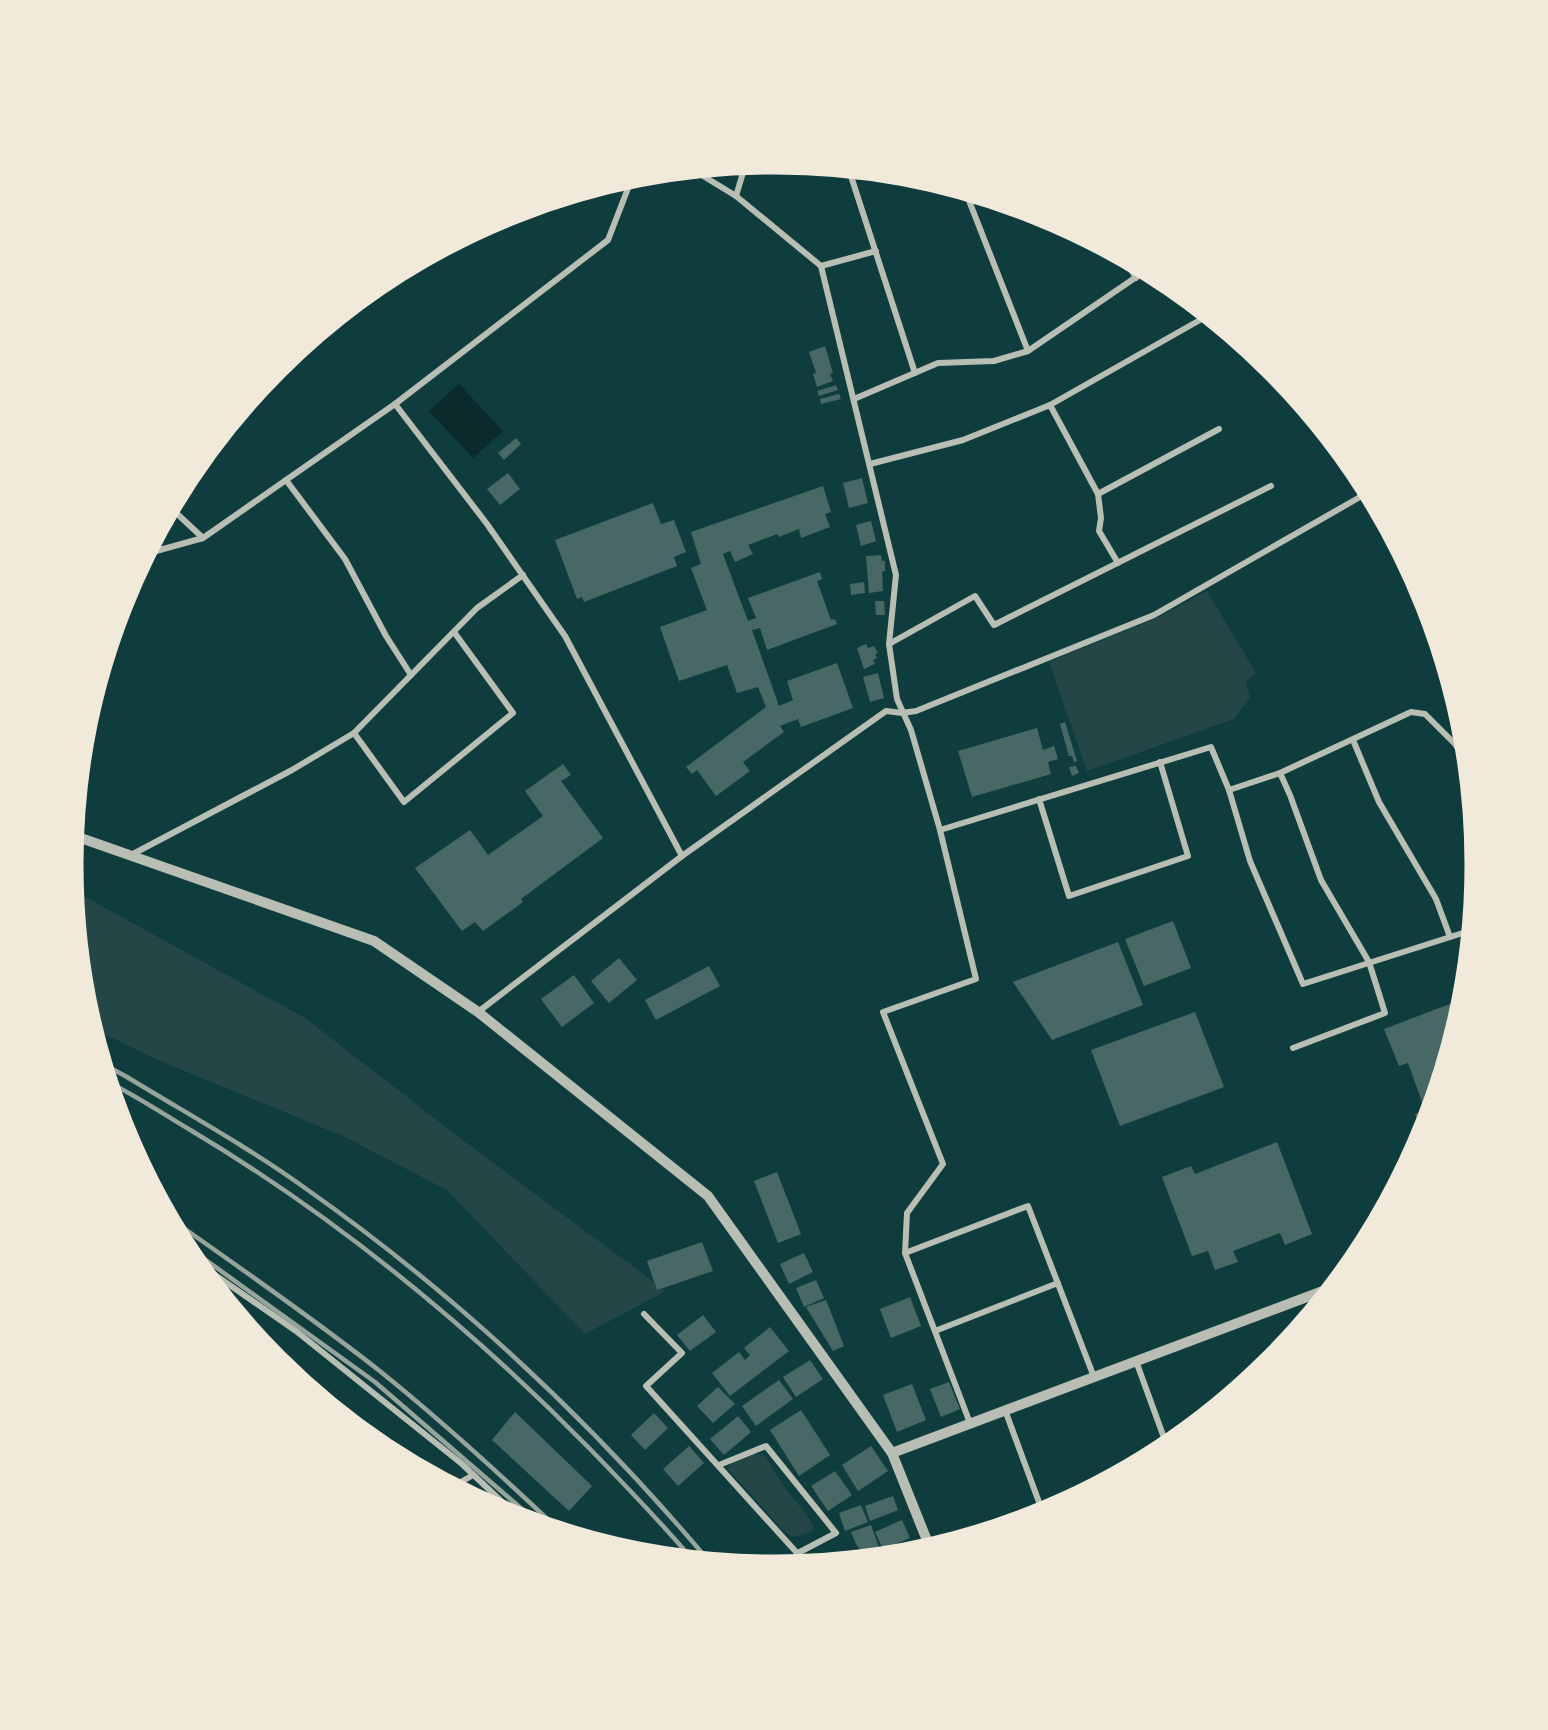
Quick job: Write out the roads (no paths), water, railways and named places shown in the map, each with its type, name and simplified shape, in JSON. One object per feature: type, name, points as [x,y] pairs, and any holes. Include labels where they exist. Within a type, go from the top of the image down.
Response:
[{"type":"street","points":[[736,196],[742,174]]},
{"type":"street","points":[[705,177],[736,196],[821,266],[896,575],[889,644],[897,699],[911,730],[940,830],[976,979],[883,1012],[943,1164],[908,1213],[905,1253],[970,1423]]},
{"type":"street","points":[[852,178],[915,373]]},
{"type":"street","points":[[159,550],[203,538],[395,404],[608,240],[628,190]]},
{"type":"street","points":[[970,202],[1028,351]]},
{"type":"street","points":[[821,266],[876,251]]},
{"type":"street","points":[[854,399],[938,363],[994,361],[1028,351],[1136,278],[1134,275]]},
{"type":"street","points":[[870,464],[963,440],[1050,405],[1200,320]]},
{"type":"street","points":[[395,404],[487,524],[565,636],[682,856]]},
{"type":"street","points":[[1050,405],[1098,494],[1100,531],[1118,563]]},
{"type":"street","points":[[1098,494],[1219,429]]},
{"type":"street","points":[[286,480],[345,559],[386,636],[411,675]]},
{"type":"street","points":[[889,644],[975,596],[994,626],[1271,486]]},
{"type":"street","points":[[478,1012],[682,856],[886,711],[902,713],[916,711],[1154,615],[1359,497]]},
{"type":"street","points":[[178,514],[203,538]]},
{"type":"street","points":[[130,855],[292,770],[354,733],[477,608],[523,575]]},
{"type":"street","points":[[354,733],[404,802],[513,713],[454,632]]},
{"type":"street","points":[[1229,790],[1280,773],[1411,712],[1425,714],[1454,743]]},
{"type":"street","points":[[1353,740],[1379,802],[1436,898],[1450,937]]},
{"type":"street","points":[[940,830],[1211,747],[1229,790],[1251,861],[1303,984],[1462,934]]},
{"type":"street","points":[[1039,799],[1069,896],[1188,856],[1160,762]]},
{"type":"street","points":[[1280,773],[1321,880],[1369,962],[1385,1013],[1293,1048]]},
{"type":"street","points":[[83,839],[374,940],[478,1012],[708,1196],[892,1453],[926,1539]]},
{"type":"street","points":[[905,1253],[1028,1206],[1094,1377]]},
{"type":"street","points":[[219,1278],[296,1331],[473,1475],[499,1499]]},
{"type":"street","points":[[935,1331],[1058,1283]]},
{"type":"street","points":[[892,1453],[1317,1293]]},
{"type":"street","points":[[645,1314],[682,1353],[646,1386],[800,1555]]},
{"type":"street","points":[[1136,1361],[1163,1436]]},
{"type":"street","points":[[1005,1410],[1040,1504]]},
{"type":"street","points":[[719,1465],[766,1446],[836,1533],[798,1553]]},
{"type":"street","points":[[462,1482],[473,1475]]},
{"type":"railway","points":[[114,1070],[261,1158],[360,1228],[414,1271],[467,1315],[568,1408],[663,1508],[702,1553]]},
{"type":"railway","points":[[119,1088],[246,1165],[351,1238],[401,1277],[498,1360],[544,1404],[590,1449],[685,1551]]},
{"type":"railway","points":[[187,1231],[381,1372],[472,1449],[546,1518]]},
{"type":"railway","points":[[208,1261],[375,1382],[521,1509]]}]
